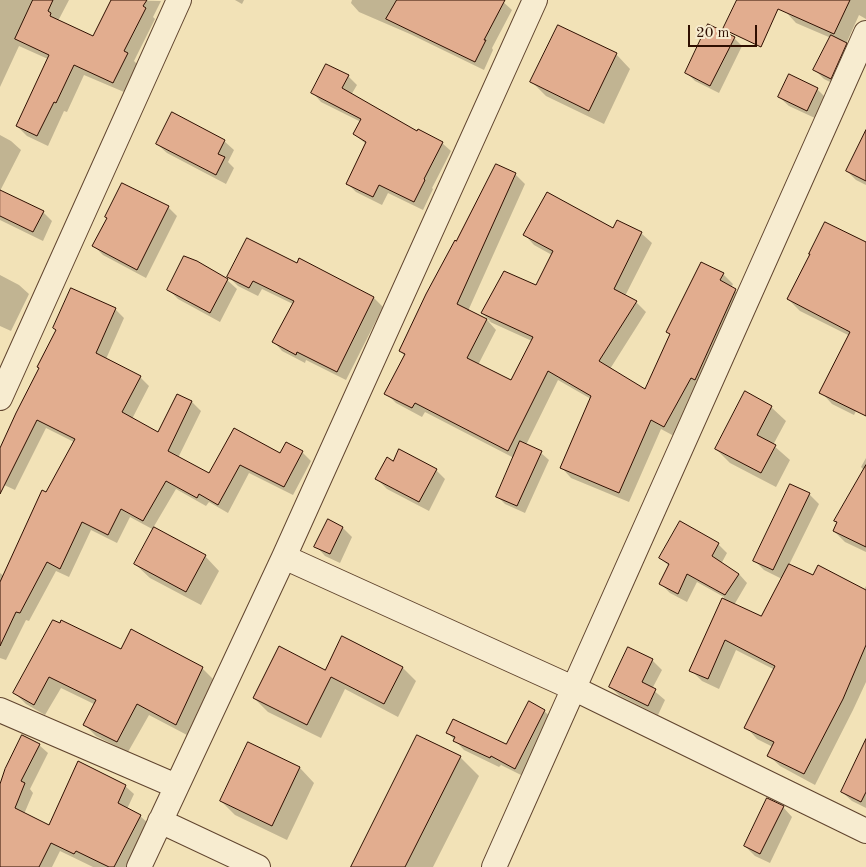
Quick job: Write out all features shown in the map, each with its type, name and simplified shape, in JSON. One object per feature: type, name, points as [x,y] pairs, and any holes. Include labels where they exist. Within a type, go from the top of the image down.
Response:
[{"type":"street","points":[[0,398],[179,0]]},
{"type":"street","points":[[139,867],[284,557],[535,0]]},
{"type":"street","points":[[494,867],[866,33]]},
{"type":"street","points":[[284,557],[573,688],[866,831]]},
{"type":"street","points":[[0,710],[176,786]]},
{"type":"street","points":[[160,821],[258,867]]},
{"type":"building","points":[[33,0],[53,0],[48,11],[51,13],[50,16],[93,36],[111,0],[147,0],[143,6],[146,8],[124,51],[128,53],[113,83],[74,65],[56,103],[54,102],[37,136],[16,126],[49,55],[15,39]]},
{"type":"building","points":[[397,0],[505,0],[475,62],[386,19]]},
{"type":"building","points":[[737,0],[850,0],[834,34],[778,9],[761,47],[723,29]]},
{"type":"building","points":[[708,24],[735,37],[710,86],[685,73]]},
{"type":"building","points":[[558,25],[617,53],[589,111],[530,82]]},
{"type":"building","points":[[831,35],[847,43],[831,79],[813,70]]},
{"type":"building","points":[[326,64],[349,75],[342,88],[417,131],[418,129],[443,142],[414,202],[379,185],[373,197],[346,184],[366,142],[353,134],[361,119],[311,93]]},
{"type":"building","points":[[789,74],[818,88],[807,111],[778,97]]},
{"type":"building","points":[[172,112],[225,140],[218,154],[225,157],[216,175],[156,144]]},
{"type":"building","points":[[866,130],[866,181],[846,171]]},
{"type":"building","points":[[496,164],[516,173],[457,304],[487,319],[467,358],[511,380],[533,337],[481,313],[504,271],[536,285],[553,251],[523,235],[547,192],[613,228],[617,220],[642,232],[614,289],[637,301],[599,361],[645,389],[670,334],[666,332],[701,262],[724,273],[720,280],[736,289],[695,380],[691,378],[664,427],[651,420],[619,493],[560,468],[591,396],[548,371],[508,451],[415,403],[412,408],[384,394],[405,354],[399,351],[426,294]]},
{"type":"building","points":[[122,183],[169,206],[137,270],[92,246],[107,218],[105,217]]},
{"type":"building","points":[[0,190],[44,211],[33,232],[0,216]]},
{"type":"building","points":[[825,222],[866,242],[866,416],[819,393],[850,332],[787,299]]},
{"type":"building","points":[[247,238],[297,263],[299,258],[374,297],[337,372],[297,352],[296,355],[272,342],[294,301],[253,281],[249,288],[227,277]]},
{"type":"building","points":[[184,256],[197,261],[228,279],[210,313],[167,290]]},
{"type":"building","points":[[71,288],[116,308],[96,353],[141,376],[122,412],[158,432],[177,394],[192,401],[168,451],[209,473],[234,428],[280,453],[286,442],[303,451],[284,487],[240,465],[218,505],[199,494],[197,498],[166,481],[143,521],[121,509],[108,535],[82,522],[60,569],[47,562],[20,613],[16,612],[0,646],[0,582],[42,490],[46,492],[75,439],[37,420],[0,494],[0,448],[56,330],[53,328]]},
{"type":"building","points":[[745,391],[772,406],[757,435],[776,445],[761,473],[715,449]]},
{"type":"building","points":[[520,441],[542,451],[517,506],[496,497]]},
{"type":"building","points":[[399,449],[437,469],[419,502],[375,479],[387,457],[393,461]]},
{"type":"building","points":[[866,465],[866,547],[833,531],[837,522],[834,521]]},
{"type":"building","points":[[790,484],[810,493],[773,570],[753,561]]},
{"type":"building","points":[[328,519],[343,527],[330,554],[314,547]]},
{"type":"building","points":[[680,521],[719,543],[712,556],[739,574],[725,595],[687,574],[678,594],[659,584],[669,564],[659,558]]},
{"type":"building","points":[[154,527],[206,555],[186,592],[134,564]]},
{"type":"building","points":[[789,564],[813,575],[818,565],[866,590],[866,645],[843,699],[804,774],[767,756],[774,742],[744,728],[775,666],[725,640],[708,679],[689,671],[722,598],[761,616]]},
{"type":"building","points":[[53,620],[60,623],[61,620],[121,649],[131,629],[203,667],[176,725],[137,704],[117,742],[83,725],[96,700],[49,677],[34,705],[13,693]]},
{"type":"building","points":[[342,636],[403,667],[384,704],[331,677],[307,725],[253,698],[279,646],[325,670]]},
{"type":"building","points":[[628,647],[653,659],[642,682],[656,689],[648,706],[609,687]]},
{"type":"building","points":[[529,701],[545,710],[515,769],[491,756],[490,758],[453,741],[455,737],[446,733],[453,719],[506,744]]},
{"type":"building","points":[[22,735],[40,744],[21,781],[25,783],[15,808],[49,825],[78,761],[126,785],[118,803],[141,815],[114,867],[109,867],[76,851],[74,854],[51,843],[39,867],[0,867],[0,784],[5,769]]},
{"type":"building","points":[[417,735],[461,756],[405,867],[351,867]]},
{"type":"building","points":[[866,739],[866,792],[861,802],[841,792]]},
{"type":"building","points":[[248,742],[300,767],[272,826],[220,801]]},
{"type":"building","points":[[767,798],[784,806],[760,854],[744,846]]}]
